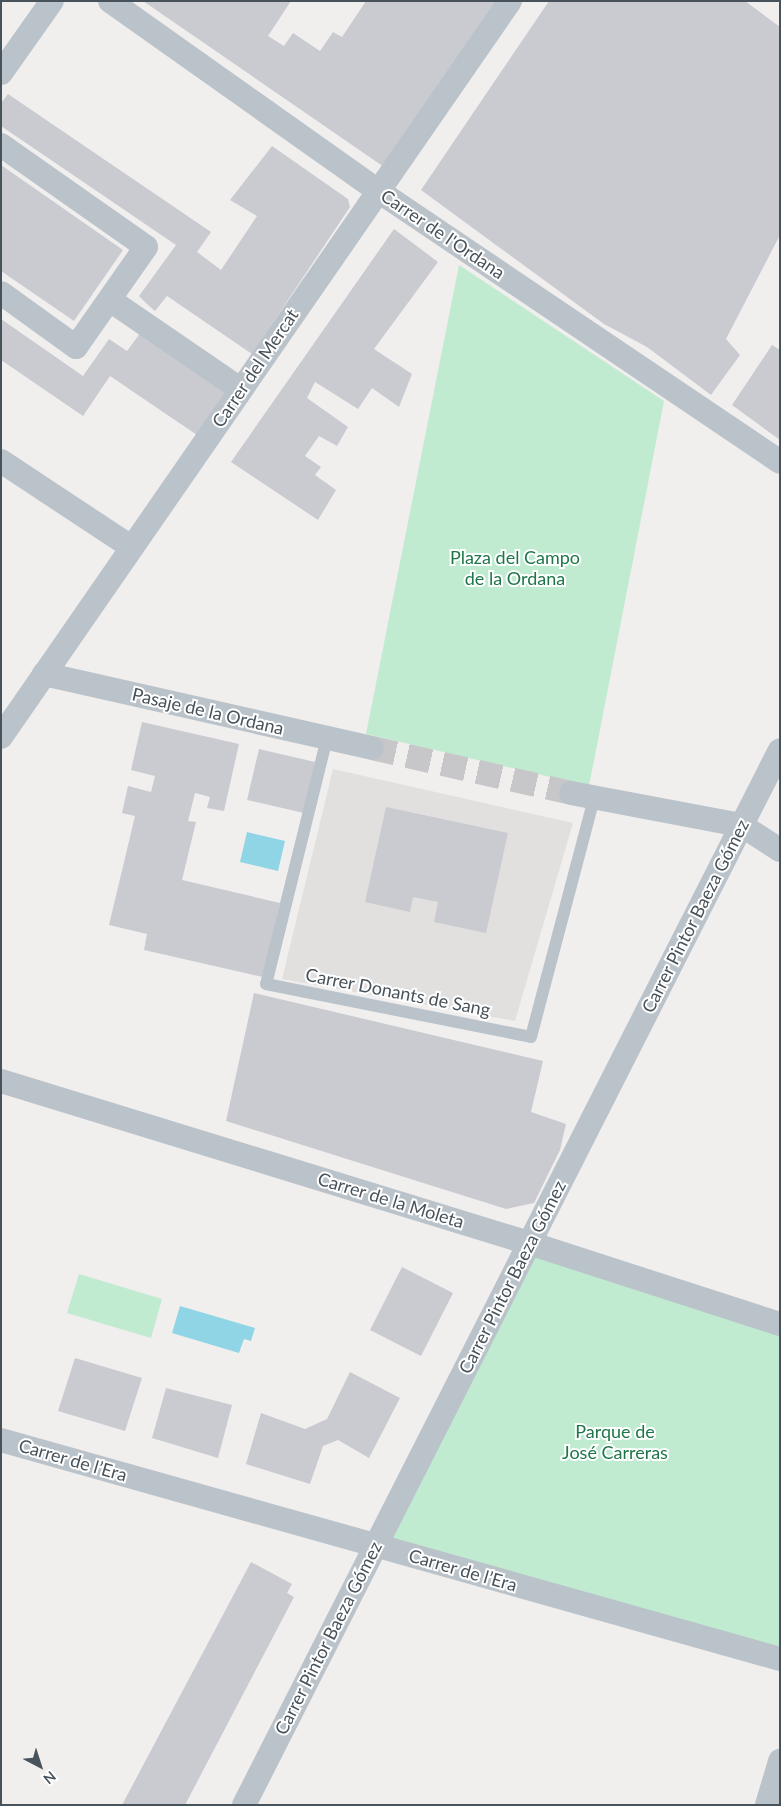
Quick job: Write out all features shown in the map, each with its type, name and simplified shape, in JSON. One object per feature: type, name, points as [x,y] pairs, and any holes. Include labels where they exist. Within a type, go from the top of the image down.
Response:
[{"type":"street","points":[[1,73],[52,1]]},
{"type":"street","name":"Carrer de l'Ordana","points":[[110,1],[377,190],[780,462]]},
{"type":"street","name":"Carrer del Mercat","points":[[1,737],[377,190],[510,1]]},
{"type":"street","points":[[1,144],[146,248],[76,347],[1,293]]},
{"type":"street","points":[[110,300],[240,389]]},
{"type":"street","points":[[1,461],[131,547]]},
{"type":"street","name":"Pasaje de la Ordana","points":[[44,674],[372,748]]},
{"type":"street","name":"Carrer Pintor Baeza Gómez","points":[[244,1805],[780,750]]},
{"type":"street","points":[[571,793],[741,825],[780,850]]},
{"type":"street","name":"Carrer de la Moleta","points":[[1,1081],[530,1242],[780,1324]]},
{"type":"street","name":"Carrer de l’Era","points":[[1,1440],[780,1659]]},
{"type":"street","points":[[767,1805],[780,1761]]},
{"type":"lane","name":"Carrer Donants de Sang","points":[[327,738],[266,984],[531,1037],[594,798]]},
{"type":"shaded area","points":[[333,769],[573,823],[515,1021],[282,979]]},
{"type":"green space","name":"Plaza del Campo de la Ordana","points":[[459,265],[664,401],[589,786],[366,734]]},
{"type":"green space","name":"Parque de José Carreras","points":[[529,1243],[780,1324],[780,1659],[375,1546]]},
{"type":"green space","points":[[79,1274],[162,1299],[151,1338],[67,1313]]},
{"type":"water","points":[[247,832],[285,841],[278,871],[240,862]]},
{"type":"water","points":[[180,1306],[255,1328],[251,1341],[244,1339],[239,1353],[172,1333]]},
{"type":"building","points":[[143,1],[291,1],[268,36],[284,46],[293,33],[320,51],[333,32],[342,37],[366,1],[497,1],[384,167]]},
{"type":"building","points":[[549,1],[745,1],[780,27],[780,235],[726,339],[740,355],[711,395],[647,347],[604,324],[421,190]]},
{"type":"building","points":[[8,94],[211,232],[197,252],[221,270],[257,216],[230,200],[272,146],[348,199],[350,207],[252,354],[167,296],[155,311],[139,296],[176,245],[1,126],[1,103]]},
{"type":"building","points":[[1,165],[123,250],[74,321],[1,271]]},
{"type":"building","points":[[394,229],[438,262],[374,349],[412,374],[399,407],[372,388],[358,409],[315,382],[307,398],[348,427],[337,446],[319,436],[305,456],[321,467],[315,475],[336,490],[318,520],[231,462]]},
{"type":"building","points":[[1,319],[83,376],[109,339],[127,351],[141,332],[225,392],[197,435],[110,376],[83,416],[1,360]]},
{"type":"building","points":[[772,345],[780,350],[780,440],[732,405]]},
{"type":"building","points":[[142,722],[239,744],[224,811],[207,808],[210,797],[195,793],[188,821],[196,822],[182,880],[280,903],[263,977],[144,950],[147,934],[109,925],[135,816],[122,813],[128,786],[151,792],[155,776],[131,770]]},
{"type":"building","points":[[259,749],[315,762],[304,813],[247,800]]},
{"type":"building","points":[[386,807],[508,833],[486,933],[434,922],[438,902],[413,897],[410,912],[365,902]]},
{"type":"building","points":[[254,993],[543,1061],[531,1112],[566,1124],[560,1150],[534,1203],[506,1209],[226,1121]]},
{"type":"building","points":[[402,1267],[453,1293],[421,1356],[370,1330]]},
{"type":"building","points":[[75,1358],[142,1378],[125,1431],[58,1411]]},
{"type":"building","points":[[350,1372],[400,1398],[369,1458],[338,1440],[323,1446],[310,1484],[246,1464],[261,1413],[305,1429],[327,1419]]},
{"type":"building","points":[[166,1388],[232,1405],[218,1458],[152,1438]]},
{"type":"building","points":[[251,1562],[292,1584],[287,1593],[294,1597],[185,1805],[122,1805]]},
{"type":"tunnel","points":[[372,748],[571,793]]}]
